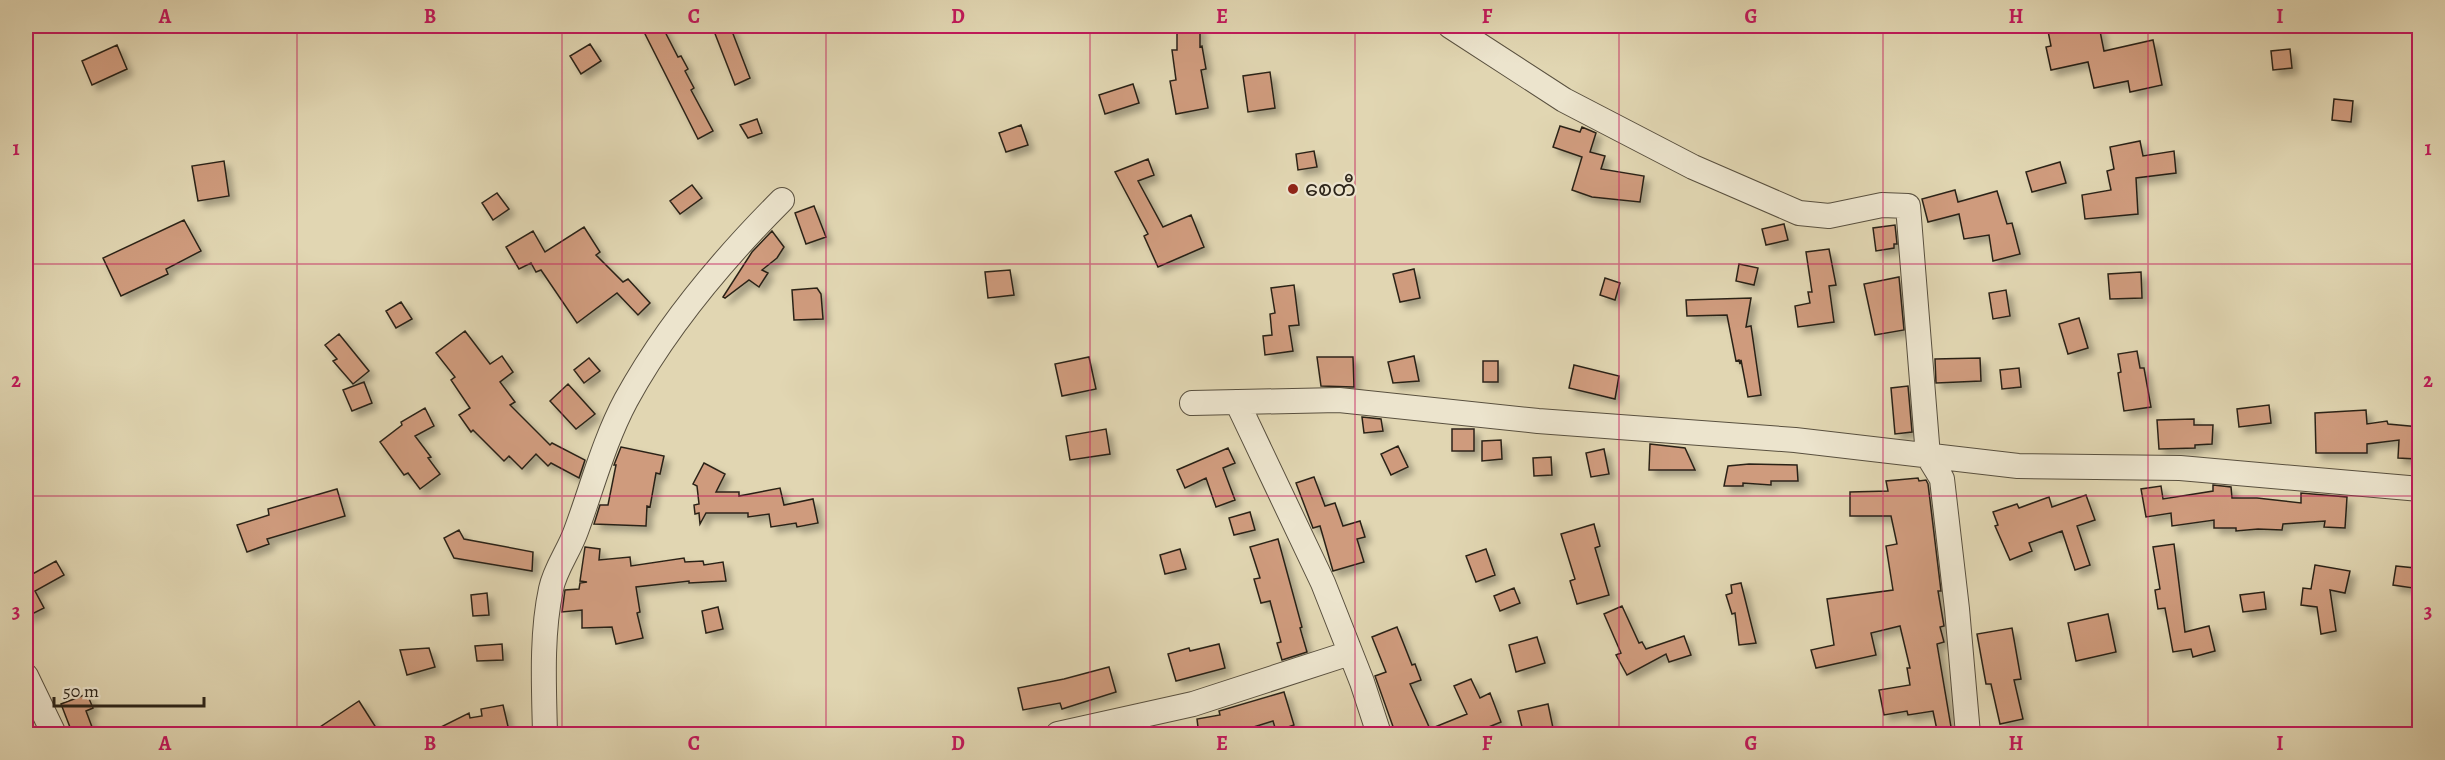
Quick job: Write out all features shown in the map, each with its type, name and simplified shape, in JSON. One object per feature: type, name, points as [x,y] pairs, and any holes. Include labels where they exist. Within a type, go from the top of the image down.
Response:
[{"type":"street","points":[[1450,26],[1564,100],[1693,167],[1799,213],[1829,216],[1882,205],[1908,206],[1928,456],[1942,479],[1968,735]]},
{"type":"street","points":[[545,735],[546,627],[551,587],[575,535],[602,456],[622,410],[680,315],[737,245],[782,200]]},
{"type":"street","points":[[1192,403],[1339,400],[1538,421],[1795,440],[2018,466],[2180,468],[2420,489]]},
{"type":"street","points":[[1237,402],[1323,583],[1379,735]]},
{"type":"street","points":[[1058,735],[1193,704],[1350,653]]},
{"type":"street","points":[[26,676],[54,735]]},
{"type":"building","points":[[641,26],[662,26],[678,57],[681,56],[688,69],[685,71],[694,88],[691,90],[713,131],[698,139]]},
{"type":"building","points":[[712,26],[730,26],[750,78],[735,85]]},
{"type":"building","points":[[1177,26],[1200,26],[1200,47],[1202,46],[1206,69],[1201,70],[1208,108],[1176,114],[1170,81],[1176,80],[1172,50],[1177,50]]},
{"type":"building","points":[[2047,26],[2099,26],[2104,51],[2153,40],[2162,85],[2130,92],[2128,81],[2094,88],[2088,62],[2051,70],[2046,47],[2051,46]]},
{"type":"building","points":[[590,44],[601,61],[581,74],[570,56]]},
{"type":"building","points":[[117,45],[127,69],[92,85],[82,61]]},
{"type":"building","points":[[2290,49],[2292,68],[2273,70],[2271,51]]},
{"type":"building","points":[[1270,72],[1275,108],[1248,112],[1243,76]]},
{"type":"building","points":[[1133,84],[1139,103],[1105,114],[1099,95]]},
{"type":"building","points":[[2334,99],[2353,101],[2351,122],[2332,120]]},
{"type":"building","points":[[757,119],[762,133],[748,138],[740,125]]},
{"type":"building","points":[[1021,125],[1028,145],[1006,152],[999,133]]},
{"type":"building","points":[[1560,126],[1580,132],[1582,127],[1596,133],[1590,152],[1605,156],[1601,169],[1644,176],[1640,202],[1592,197],[1572,190],[1582,157],[1553,147]]},
{"type":"building","points":[[2140,141],[2143,156],[2174,151],[2176,173],[2136,178],[2138,214],[2085,219],[2082,195],[2111,190],[2107,171],[2114,169],[2110,147]]},
{"type":"building","points":[[1314,151],[1317,167],[1298,170],[1296,154]]},
{"type":"building","points":[[1148,159],[1154,175],[1138,181],[1163,227],[1191,215],[1204,247],[1158,267],[1144,236],[1148,234],[1115,172]]},
{"type":"building","points":[[224,161],[229,196],[198,201],[192,166]]},
{"type":"building","points":[[2060,162],[2066,183],[2032,192],[2026,172]]},
{"type":"building","points":[[692,185],[702,198],[680,214],[670,201]]},
{"type":"building","points":[[1955,190],[1958,202],[1997,191],[2007,224],[2012,223],[2020,254],[1993,261],[1989,235],[1964,239],[1959,214],[1928,222],[1922,199]]},
{"type":"building","points":[[497,193],[509,209],[493,220],[482,203]]},
{"type":"building","points":[[814,206],[826,237],[806,244],[795,213]]},
{"type":"building","points":[[184,220],[201,251],[166,269],[168,274],[121,296],[103,258]]},
{"type":"building","points":[[1784,224],[1788,240],[1766,245],[1762,229]]},
{"type":"building","points":[[1895,225],[1897,244],[1894,244],[1894,248],[1876,251],[1873,228]]},
{"type":"building","points":[[584,227],[600,252],[596,255],[623,282],[628,279],[650,303],[638,315],[617,293],[577,323],[541,270],[536,272],[531,263],[519,269],[506,247],[533,231],[545,252]]},
{"type":"building","points":[[772,231],[784,247],[777,258],[762,270],[768,273],[759,287],[749,280],[725,298],[723,297],[752,252]]},
{"type":"building","points":[[1829,249],[1836,285],[1829,286],[1834,322],[1798,327],[1795,306],[1810,303],[1808,292],[1812,292],[1806,252]]},
{"type":"building","points":[[1739,264],[1758,268],[1754,285],[1736,281]]},
{"type":"building","points":[[1414,269],[1420,298],[1400,302],[1393,274]]},
{"type":"building","points":[[1010,270],[1014,295],[988,298],[985,272]]},
{"type":"building","points":[[2141,272],[2142,298],[2110,299],[2108,274]]},
{"type":"building","points":[[1899,277],[1904,330],[1875,335],[1864,284]]},
{"type":"building","points":[[1605,278],[1620,283],[1615,300],[1600,295]]},
{"type":"building","points":[[1294,285],[1299,325],[1289,326],[1293,351],[1265,355],[1263,336],[1272,335],[1270,314],[1275,313],[1271,288]]},
{"type":"building","points":[[817,288],[821,294],[823,319],[794,320],[792,290]]},
{"type":"building","points":[[2006,290],[2010,316],[1993,319],[1989,293]]},
{"type":"building","points":[[1751,298],[1746,327],[1751,326],[1761,395],[1748,397],[1741,360],[1740,364],[1739,360],[1736,361],[1727,315],[1687,316],[1686,300]]},
{"type":"building","points":[[401,302],[412,319],[396,328],[386,311]]},
{"type":"building","points":[[2079,318],[2088,348],[2068,354],[2059,324]]},
{"type":"building","points":[[465,331],[490,364],[502,356],[513,372],[500,382],[515,402],[510,405],[550,445],[552,443],[585,460],[579,478],[551,463],[548,466],[536,454],[522,469],[509,456],[504,461],[473,430],[471,432],[459,415],[470,408],[451,380],[455,377],[436,353]]},
{"type":"building","points":[[339,334],[369,371],[353,384],[333,361],[337,359],[325,345]]},
{"type":"building","points":[[2137,351],[2140,368],[2144,368],[2151,407],[2124,411],[2118,373],[2121,372],[2118,354]]},
{"type":"building","points":[[1414,356],[1419,381],[1393,383],[1388,362]]},
{"type":"building","points":[[1089,357],[1096,389],[1062,396],[1055,364]]},
{"type":"building","points":[[1317,357],[1353,357],[1354,387],[1321,386]]},
{"type":"building","points":[[589,358],[600,371],[584,383],[574,370]]},
{"type":"building","points":[[1980,358],[1981,381],[1936,383],[1935,359]]},
{"type":"building","points":[[1483,361],[1498,361],[1498,382],[1483,382]]},
{"type":"building","points":[[1574,365],[1619,376],[1615,399],[1569,388]]},
{"type":"building","points":[[2019,368],[2021,387],[2002,389],[2000,370]]},
{"type":"building","points":[[364,382],[372,403],[352,411],[343,390]]},
{"type":"building","points":[[568,384],[595,414],[576,429],[550,401]]},
{"type":"building","points":[[1908,386],[1912,432],[1895,434],[1891,388]]},
{"type":"building","points":[[2269,405],[2271,423],[2239,427],[2237,409]]},
{"type":"building","points":[[425,408],[434,426],[415,436],[431,457],[428,458],[440,474],[420,489],[408,473],[404,475],[380,442],[402,425],[401,422]]},
{"type":"building","points":[[2366,410],[2367,424],[2387,421],[2388,424],[2420,427],[2420,455],[2417,459],[2398,458],[2399,440],[2367,444],[2367,453],[2316,453],[2315,413]]},
{"type":"building","points":[[1362,417],[1381,419],[1383,431],[1364,433]]},
{"type":"building","points":[[2194,419],[2194,425],[2213,425],[2212,444],[2195,445],[2195,448],[2159,449],[2157,420]]},
{"type":"building","points":[[1106,429],[1110,454],[1070,460],[1066,436]]},
{"type":"building","points":[[1452,429],[1474,429],[1474,451],[1452,451]]},
{"type":"building","points":[[1501,440],[1502,459],[1482,461],[1482,441]]},
{"type":"building","points":[[1650,444],[1685,448],[1695,470],[1649,470]]},
{"type":"building","points":[[1398,446],[1408,467],[1391,475],[1381,454]]},
{"type":"building","points":[[621,447],[664,456],[660,474],[656,473],[650,507],[647,506],[646,526],[594,524],[600,505],[608,505],[616,465],[614,465]]},
{"type":"building","points":[[1228,448],[1235,463],[1223,468],[1235,500],[1216,507],[1206,478],[1185,488],[1177,470]]},
{"type":"building","points":[[1604,449],[1609,474],[1591,477],[1586,453]]},
{"type":"building","points":[[1551,457],[1552,475],[1534,476],[1533,458]]},
{"type":"building","points":[[704,463],[725,474],[716,492],[739,492],[739,496],[780,488],[784,505],[813,499],[818,523],[797,527],[796,523],[771,527],[769,514],[748,517],[748,513],[706,513],[700,524],[699,513],[695,514],[694,505],[699,504],[697,486],[693,484]]},
{"type":"building","points":[[1797,465],[1798,481],[1771,481],[1771,485],[1743,483],[1743,486],[1724,486],[1728,466]]},
{"type":"building","points":[[1314,477],[1325,506],[1335,503],[1343,526],[1360,521],[1365,537],[1357,539],[1364,562],[1333,571],[1320,526],[1313,528],[1296,483]]},
{"type":"building","points":[[1918,478],[1919,481],[1926,480],[1928,484],[1941,591],[1938,591],[1944,626],[1940,627],[1944,642],[1937,644],[1951,727],[1937,730],[1933,711],[1908,715],[1907,711],[1884,715],[1879,690],[1910,685],[1907,668],[1910,668],[1900,626],[1871,633],[1876,655],[1816,668],[1811,650],[1834,645],[1827,599],[1893,590],[1886,546],[1897,544],[1891,516],[1850,516],[1850,492],[1888,491],[1886,481]]},
{"type":"building","points":[[2213,485],[2231,487],[2232,498],[2257,498],[2301,503],[2301,493],[2347,497],[2345,528],[2324,527],[2325,521],[2283,524],[2282,530],[2236,531],[2236,528],[2214,528],[2214,520],[2172,526],[2171,513],[2146,517],[2141,489],[2161,486],[2163,499],[2213,491]]},
{"type":"building","points":[[337,489],[345,516],[267,539],[269,544],[247,552],[237,525],[269,515],[268,509]]},
{"type":"building","points":[[2086,495],[2095,520],[2077,526],[2090,565],[2075,570],[2062,531],[2029,543],[2032,551],[2010,560],[1995,526],[1998,525],[1993,512],[2017,504],[2019,508],[2049,497],[2052,507]]},
{"type":"building","points":[[1250,512],[1255,530],[1234,535],[1229,518]]},
{"type":"building","points":[[1594,524],[1600,546],[1595,548],[1609,595],[1577,604],[1570,581],[1575,579],[1561,534]]},
{"type":"building","points":[[459,530],[464,539],[533,552],[532,571],[454,558],[444,538]]},
{"type":"building","points":[[1278,539],[1307,652],[1282,660],[1277,643],[1281,642],[1270,601],[1261,603],[1254,579],[1260,578],[1250,547]]},
{"type":"building","points":[[2174,544],[2185,632],[2209,626],[2215,651],[2193,657],[2191,649],[2173,652],[2165,608],[2158,609],[2155,590],[2160,589],[2153,547]]},
{"type":"building","points":[[585,547],[600,549],[599,560],[630,557],[631,566],[684,558],[685,562],[703,561],[704,565],[723,562],[726,581],[689,583],[689,581],[636,587],[640,612],[637,613],[643,638],[616,644],[612,627],[582,628],[582,610],[562,612],[565,590],[579,589],[580,583],[587,582],[580,581]]},
{"type":"building","points":[[1180,549],[1186,569],[1165,574],[1160,555]]},
{"type":"building","points":[[1486,549],[1495,575],[1476,582],[1466,556]]},
{"type":"building","points":[[56,561],[64,575],[35,591],[44,608],[26,617],[26,573],[27,577]]},
{"type":"building","points":[[2315,565],[2350,571],[2345,593],[2330,590],[2336,631],[2321,634],[2317,607],[2301,605],[2303,588],[2311,589]]},
{"type":"building","points":[[2396,566],[2415,568],[2413,588],[2393,585]]},
{"type":"building","points":[[1741,583],[1756,643],[1739,645],[1735,613],[1732,614],[1726,595],[1732,593],[1731,585]]},
{"type":"building","points":[[1514,588],[1520,603],[1500,611],[1494,596]]},
{"type":"building","points":[[2264,592],[2266,609],[2243,612],[2240,595]]},
{"type":"building","points":[[487,593],[489,615],[473,616],[471,595]]},
{"type":"building","points":[[1622,606],[1639,643],[1642,642],[1646,649],[1684,636],[1691,655],[1669,662],[1666,654],[1627,675],[1616,655],[1621,653],[1604,614]]},
{"type":"building","points":[[718,607],[723,629],[706,633],[702,611]]},
{"type":"building","points":[[2108,614],[2116,652],[2076,661],[2068,623]]},
{"type":"building","points":[[1397,627],[1412,665],[1415,664],[1421,680],[1410,684],[1430,729],[1467,714],[1454,686],[1471,679],[1480,698],[1490,693],[1501,722],[1469,735],[1396,735],[1375,676],[1386,672],[1372,637]]},
{"type":"building","points":[[2012,628],[2021,679],[2014,680],[2023,719],[2000,724],[1991,684],[1986,684],[1977,634]]},
{"type":"building","points":[[1537,637],[1545,663],[1516,672],[1509,645]]},
{"type":"building","points":[[502,644],[503,660],[477,661],[475,646]]},
{"type":"building","points":[[1219,644],[1225,668],[1176,681],[1168,654],[1189,648],[1190,651]]},
{"type":"building","points":[[429,648],[435,667],[407,675],[400,650]]},
{"type":"building","points":[[1109,667],[1116,692],[1062,709],[1060,703],[1023,710],[1018,688]]},
{"type":"building","points":[[1284,692],[1294,725],[1276,731],[1273,721],[1228,735],[1199,735],[1197,719],[1220,715],[1219,711]]},
{"type":"building","points":[[87,694],[93,708],[86,711],[95,735],[73,735],[61,704]]},
{"type":"building","points":[[359,701],[375,726],[362,735],[308,735]]},
{"type":"building","points":[[1548,704],[1553,728],[1524,735],[1518,711]]},
{"type":"building","points":[[503,705],[510,735],[425,735],[469,713],[470,718],[482,716],[481,709]]},
{"type":"place","name":"စေတီ","points":[[1293,189]]}]
